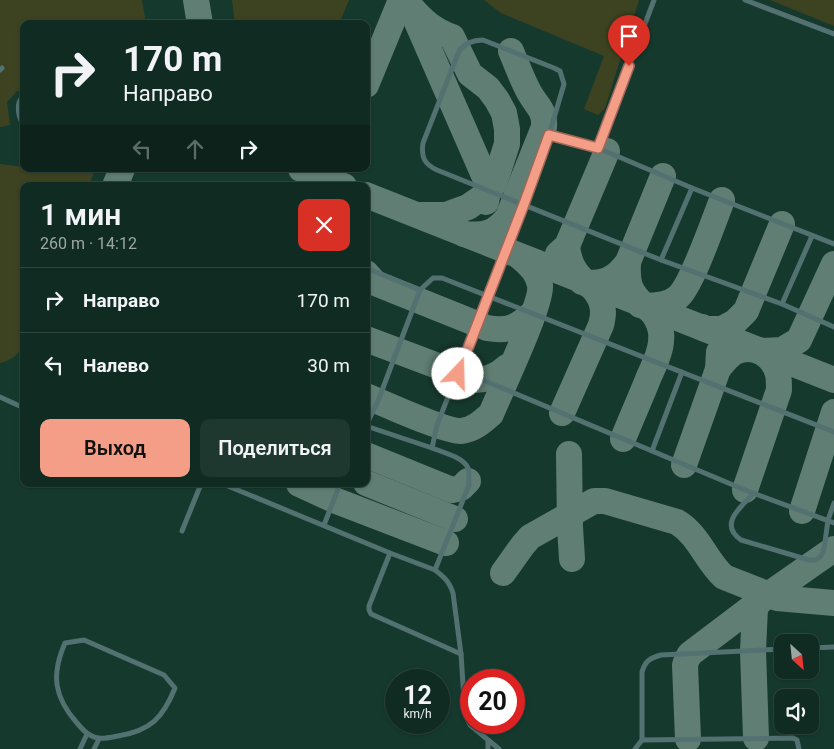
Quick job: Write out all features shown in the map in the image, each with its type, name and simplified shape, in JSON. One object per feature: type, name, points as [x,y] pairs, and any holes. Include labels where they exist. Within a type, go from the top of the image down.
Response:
[{"type":"lane","points":[[598,148],[654,0]]},
{"type":"lane","points":[[745,0],[834,34]]},
{"type":"lane","points":[[432,448],[437,425],[524,204],[549,135],[564,84],[560,72],[554,68],[483,40],[474,40],[460,49],[424,143],[422,152],[428,166],[524,204],[661,260],[782,304],[834,327]]},
{"type":"lane","points":[[20,98],[18,104],[20,116]]},
{"type":"lane","points":[[549,135],[598,148],[692,188],[834,244]]},
{"type":"lane","points":[[661,260],[692,188]]},
{"type":"lane","points":[[782,304],[812,236]]},
{"type":"lane","points":[[370,270],[420,290]]},
{"type":"lane","points":[[370,411],[420,290],[433,278],[442,278],[834,432]]},
{"type":"lane","points":[[459,370],[754,493],[831,521]]},
{"type":"lane","points":[[652,451],[682,372]]},
{"type":"lane","points":[[0,397],[20,406]]},
{"type":"lane","points":[[370,427],[432,448],[462,461],[467,467],[469,475],[468,485],[435,570]]},
{"type":"lane","points":[[182,531],[200,487]]},
{"type":"lane","points":[[231,487],[435,570],[446,578],[450,584],[461,654],[465,715],[470,725],[499,749]]},
{"type":"lane","points":[[324,525],[339,487]]},
{"type":"lane","points":[[754,493],[731,519],[730,528],[734,535],[741,540],[809,560],[816,560],[821,556],[834,503]]},
{"type":"lane","points":[[390,553],[369,606],[371,614],[461,654]]},
{"type":"lane","points":[[84,640],[164,674],[175,688],[168,706],[156,721],[139,731],[99,738],[87,734],[69,713],[59,696],[56,677],[58,658],[65,643],[84,640]]},
{"type":"lane","points":[[819,647],[834,646]]},
{"type":"lane","points":[[635,749],[642,740],[642,672],[645,664],[652,658],[661,655],[774,649]]},
{"type":"lane","points":[[80,749],[87,734]]},
{"type":"lane","points":[[94,749],[99,738]]},
{"type":"lane","points":[[642,740],[793,738],[797,740],[799,749]]},
{"type":"lane","points":[[488,741],[488,749]]},
{"type":"green space","points":[[0,0],[142,0],[145,20],[20,20],[20,90],[7,102],[10,125],[0,127]]},
{"type":"green space","points":[[232,0],[349,0],[341,20],[234,20]]},
{"type":"green space","points":[[484,0],[639,0],[605,108],[598,115],[584,109],[604,56],[501,13]]},
{"type":"green space","points":[[770,0],[834,0],[834,26]]},
{"type":"green space","points":[[0,164],[20,166],[20,172],[95,172],[90,182],[20,182],[20,351],[7,361],[0,363]]},
{"type":"taxiway","points":[[196,0],[199,20]]},
{"type":"taxiway","points":[[370,75],[401,0]]},
{"type":"taxiway","points":[[410,6],[429,24],[452,37],[470,74],[488,88],[497,100],[504,113],[507,129],[507,144],[494,184],[481,198],[468,207],[446,215],[421,215]]},
{"type":"taxiway","points":[[413,13],[486,180],[488,190],[486,202]]},
{"type":"taxiway","points":[[464,234],[477,235],[489,233],[508,217],[544,127],[542,112],[526,87],[511,51]]},
{"type":"taxiway","points":[[558,254],[567,246],[607,151]]},
{"type":"taxiway","points":[[117,182],[121,172]]},
{"type":"taxiway","points":[[309,172],[334,182]]},
{"type":"taxiway","points":[[567,246],[573,267],[586,283],[605,281],[615,276],[628,262],[663,176]]},
{"type":"taxiway","points":[[370,197],[834,380]]},
{"type":"taxiway","points":[[628,262],[630,287],[635,296],[645,306],[671,302],[678,297],[690,280],[722,200]]},
{"type":"taxiway","points":[[702,327],[706,329],[722,329],[735,322],[746,311],[782,224]]},
{"type":"taxiway","points":[[370,398],[453,430],[469,429],[481,423],[491,414],[528,327],[539,295],[540,285],[537,277],[530,266],[520,257]]},
{"type":"taxiway","points":[[759,350],[782,350],[799,340],[834,264]]},
{"type":"taxiway","points":[[370,277],[375,283],[487,328],[507,329],[522,322],[533,313]]},
{"type":"taxiway","points":[[562,413],[601,325],[603,312],[600,298],[590,286],[582,282]]},
{"type":"taxiway","points":[[623,439],[656,361],[661,342],[661,331],[657,319],[650,310],[640,305]]},
{"type":"taxiway","points":[[370,341],[475,380],[492,376],[507,367]]},
{"type":"taxiway","points":[[718,369],[735,352],[749,349],[762,352],[767,356],[772,361],[778,374],[779,390],[745,490]]},
{"type":"taxiway","points":[[684,465],[718,369],[719,352]]},
{"type":"taxiway","points":[[802,511],[834,412]]},
{"type":"taxiway","points":[[569,454],[572,559]]},
{"type":"taxiway","points":[[370,457],[452,490],[461,488],[468,481]]},
{"type":"taxiway","points":[[370,485],[455,519]]},
{"type":"taxiway","points":[[306,487],[334,500],[446,543]]},
{"type":"taxiway","points":[[503,573],[530,537],[594,501],[605,501],[677,522],[685,527],[724,577],[777,598],[834,603]]},
{"type":"taxiway","points":[[756,738],[753,651],[755,608],[768,595],[834,549]]},
{"type":"taxiway","points":[[688,739],[685,665],[687,659],[690,654],[760,601]]},
{"type":"route","points":[[458,374],[549,135],[598,148],[629,66]]}]
